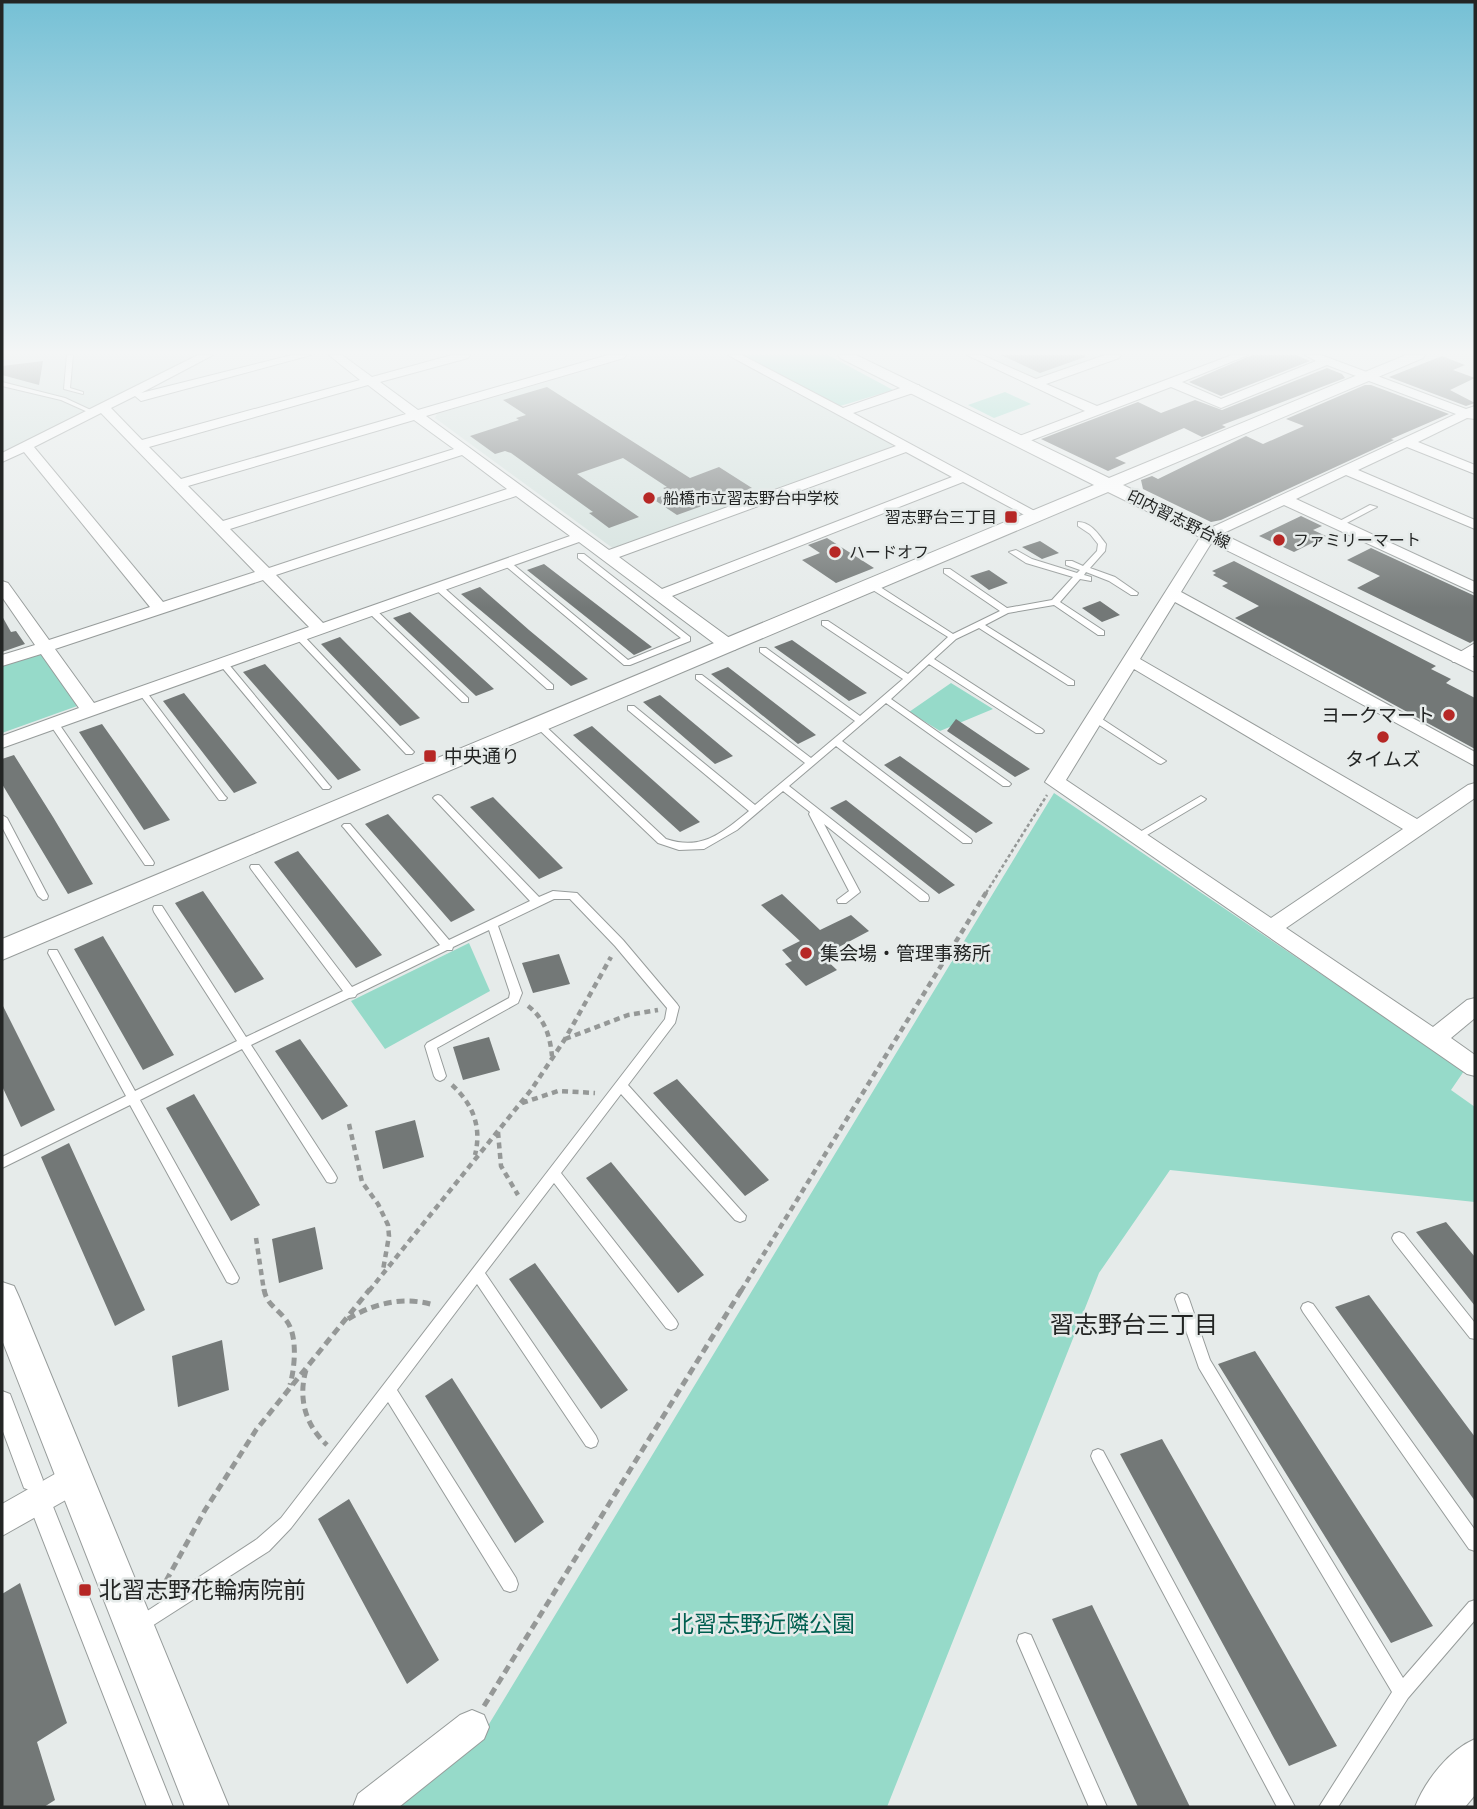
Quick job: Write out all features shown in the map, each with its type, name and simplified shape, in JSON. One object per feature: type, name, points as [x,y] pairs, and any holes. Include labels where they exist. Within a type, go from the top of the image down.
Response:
[{"type":"street","points":[[2,458],[39,439]]},
{"type":"street","points":[[132,439],[320,629]]},
{"type":"street","points":[[139,445],[159,439]]},
{"type":"street","points":[[176,485],[332,439]]},
{"type":"street","points":[[450,439],[729,646]]},
{"type":"street","points":[[893,439],[1035,515]]},
{"type":"street","name":"印内習志野台線","points":[[1016,439],[1470,657]]},
{"type":"street","points":[[1019,441],[1023,439]]},
{"type":"street","points":[[2,950],[1215,439]]},
{"type":"street","points":[[1412,439],[1209,534],[1055,782],[1475,1067]]},
{"type":"street","points":[[1406,442],[1475,470]]},
{"type":"street","points":[[26,446],[159,608]]},
{"type":"street","points":[[607,556],[907,447]]},
{"type":"street","points":[[220,527],[465,450]]},
{"type":"street","points":[[1346,470],[1475,525]]},
{"type":"street","points":[[660,595],[964,477]]},
{"type":"street","points":[[2,661],[519,490]]},
{"type":"street","points":[[1284,499],[1475,587]]},
{"type":"street","points":[[2,742],[580,537]]},
{"type":"street","points":[[2,586],[90,711]]},
{"type":"street","points":[[1172,594],[1475,760]]},
{"type":"street","points":[[1132,661],[1417,828]]},
{"type":"street","points":[[1271,928],[1475,789]]},
{"type":"street","points":[[1434,1039],[1475,1006]]},
{"type":"street","points":[[2,1297],[207,1807]]},
{"type":"street","points":[[2,1401],[32,1480]]},
{"type":"street","points":[[2,1521],[76,1477]]},
{"type":"street","points":[[44,1512],[160,1807]]},
{"type":"street","points":[[371,1807],[472,1727]]},
{"type":"street","points":[[1437,1807],[1475,1761]]},
{"type":"lane","points":[[1338,524],[1373,507]]},
{"type":"lane","points":[[538,724],[662,841],[670,845],[700,847],[734,828],[909,679],[953,637],[1006,611],[1055,602],[1084,575],[1101,551],[1102,544],[1093,532],[1081,524]]},
{"type":"lane","points":[[1013,552],[1029,561],[1112,579],[1134,593]]},
{"type":"lane","points":[[506,563],[626,663],[687,639],[581,556]]},
{"type":"lane","points":[[1069,564],[1084,575]]},
{"type":"lane","points":[[947,571],[1006,611]]},
{"type":"lane","points":[[872,584],[953,637]]},
{"type":"lane","points":[[438,587],[550,687]]},
{"type":"lane","points":[[1055,602],[1101,633]]},
{"type":"lane","points":[[372,611],[465,700]]},
{"type":"lane","points":[[825,623],[909,679]]},
{"type":"lane","points":[[980,625],[1070,683]]},
{"type":"lane","points":[[299,636],[408,752]]},
{"type":"lane","points":[[763,650],[859,720]]},
{"type":"lane","points":[[929,660],[1039,731]]},
{"type":"lane","points":[[223,663],[326,788]]},
{"type":"lane","points":[[699,677],[810,762]]},
{"type":"lane","points":[[142,692],[222,798]]},
{"type":"lane","points":[[886,699],[1006,784]]},
{"type":"lane","points":[[631,708],[754,810]]},
{"type":"lane","points":[[1096,719],[1161,761]]},
{"type":"lane","points":[[54,723],[149,863]]},
{"type":"lane","points":[[835,741],[967,841]]},
{"type":"lane","points":[[783,786],[924,898]]},
{"type":"lane","points":[[438,798],[538,902]]},
{"type":"lane","points":[[1138,836],[1201,799]]},
{"type":"lane","points":[[811,808],[855,892],[842,900]]},
{"type":"lane","points":[[2,818],[43,896]]},
{"type":"lane","points":[[347,826],[448,947]]},
{"type":"lane","points":[[255,867],[351,994]]},
{"type":"lane","points":[[2,1163],[553,895],[573,896],[673,1007],[671,1020],[622,1087],[286,1523],[263,1545],[135,1628]]},
{"type":"lane","points":[[158,909],[331,1178]]},
{"type":"lane","points":[[444,1079],[431,1046],[514,1000],[516,993],[492,925]]},
{"type":"lane","points":[[53,953],[232,1278]]},
{"type":"lane","points":[[622,1087],[740,1216]]},
{"type":"lane","points":[[555,1175],[671,1324]]},
{"type":"lane","points":[[1399,1238],[1475,1333]]},
{"type":"lane","points":[[477,1273],[591,1441]]},
{"type":"lane","points":[[1182,1298],[1204,1363],[1402,1692]]},
{"type":"lane","points":[[1308,1308],[1475,1543]]},
{"type":"lane","points":[[389,1391],[510,1584]]},
{"type":"lane","points":[[1098,1456],[1286,1807]]},
{"type":"lane","points":[[1328,1807],[1402,1692],[1475,1608]]},
{"type":"lane","points":[[1025,1641],[1098,1807]]},
{"type":"path","points":[[472,1727],[1055,782]]},
{"type":"path","points":[[166,1581],[205,1510],[256,1430],[520,1104],[565,1039],[618,943]]},
{"type":"path","points":[[523,1002],[538,1012],[551,1044],[552,1058]]},
{"type":"path","points":[[565,1039],[628,1015],[673,1007]]},
{"type":"path","points":[[444,1079],[464,1098],[477,1121],[479,1132],[474,1161]]},
{"type":"path","points":[[520,1104],[535,1096],[563,1090],[604,1094]]},
{"type":"path","points":[[349,1124],[362,1182],[388,1225],[389,1236],[382,1274]]},
{"type":"path","points":[[498,1131],[496,1145],[499,1159],[512,1188],[522,1199]]},
{"type":"path","points":[[256,1238],[265,1299],[287,1321],[292,1334],[294,1373],[289,1389]]},
{"type":"path","points":[[342,1323],[356,1313],[382,1304],[411,1300],[436,1306]]},
{"type":"path","points":[[307,1367],[302,1389],[305,1411],[314,1433],[328,1446]]},
{"type":"shaded area","points":[[2,439],[31,439],[2,454]]},
{"type":"shaded area","points":[[464,439],[883,439],[892,444],[892,448],[614,549]]},
{"type":"green space","points":[[44,654],[80,705],[2,733],[2,665]]},
{"type":"green space","points":[[951,683],[993,709],[940,731],[909,712]]},
{"type":"green space","name":"北習志野近隣公園","points":[[1054,793],[1464,1071],[1451,1090],[1475,1107],[1475,1202],[1170,1170],[1099,1273],[887,1807],[386,1807],[486,1729]]},
{"type":"green space","points":[[469,943],[490,991],[385,1049],[351,1001]]},
{"type":"building","points":[[475,439],[629,439],[690,478],[719,467],[752,488],[677,515],[653,499],[671,493],[663,488],[667,487],[623,458],[577,474],[639,517],[609,528],[589,513],[593,512],[511,453],[505,451],[495,454]]},
{"type":"building","points":[[1042,439],[1158,439],[1115,458],[1126,463],[1108,471]]},
{"type":"building","points":[[1239,439],[1253,439],[1263,444],[1273,439],[1394,440],[1221,520],[1211,522],[1143,489],[1141,480],[1152,476],[1158,479]]},
{"type":"building","points":[[1301,516],[1322,526],[1313,530],[1326,536],[1294,552],[1259,536]]},
{"type":"building","points":[[827,538],[874,568],[836,583],[802,560],[820,553],[808,545]]},
{"type":"building","points":[[1040,541],[1059,553],[1042,559],[1022,547]]},
{"type":"building","points":[[1371,548],[1475,596],[1475,640],[1470,643],[1357,588],[1380,576],[1347,560]]},
{"type":"building","points":[[1234,561],[1436,666],[1431,669],[1451,679],[1446,683],[1475,698],[1475,749],[1235,618],[1259,606],[1222,586],[1228,583],[1213,575],[1216,573],[1212,571]]},
{"type":"building","points":[[544,564],[652,647],[634,655],[527,570]]},
{"type":"building","points":[[989,570],[1008,583],[989,590],[970,576]]},
{"type":"building","points":[[480,587],[588,679],[571,686],[461,594]]},
{"type":"building","points":[[1100,601],[1120,615],[1102,622],[1082,608]]},
{"type":"building","points":[[410,612],[494,689],[476,696],[393,618]]},
{"type":"building","points":[[2,616],[11,632],[16,631],[25,644],[2,652]]},
{"type":"building","points":[[340,637],[420,718],[400,726],[321,644]]},
{"type":"building","points":[[792,640],[867,693],[849,701],[774,647]]},
{"type":"building","points":[[265,664],[361,770],[338,780],[243,672]]},
{"type":"building","points":[[728,667],[816,735],[798,744],[711,674]]},
{"type":"building","points":[[184,693],[257,783],[234,793],[163,701]]},
{"type":"building","points":[[660,695],[733,756],[715,764],[643,702]]},
{"type":"building","points":[[956,719],[1030,769],[1015,777],[947,731]]},
{"type":"building","points":[[102,724],[170,820],[144,830],[79,732]]},
{"type":"building","points":[[592,726],[700,822],[680,832],[573,735]]},
{"type":"building","points":[[14,755],[93,884],[68,894],[2,784],[2,759]]},
{"type":"building","points":[[900,756],[993,823],[976,833],[884,765]]},
{"type":"building","points":[[493,797],[563,868],[539,879],[470,807]]},
{"type":"building","points":[[846,800],[955,885],[939,894],[830,808]]},
{"type":"building","points":[[388,814],[475,910],[451,922],[365,824]]},
{"type":"building","points":[[298,851],[382,955],[356,968],[274,862]]},
{"type":"building","points":[[203,891],[264,979],[235,993],[175,903]]},
{"type":"building","name":"集会場・管理事務所","points":[[782,894],[820,930],[851,915],[869,931],[822,956],[837,970],[806,986],[785,964],[792,961],[782,950],[800,941],[761,905]]},
{"type":"building","points":[[103,936],[174,1055],[143,1070],[74,949]]},
{"type":"building","points":[[559,954],[570,984],[533,993],[522,963]]},
{"type":"building","points":[[2,1004],[55,1110],[21,1127],[2,1086]]},
{"type":"building","points":[[489,1037],[500,1070],[463,1080],[453,1047]]},
{"type":"building","points":[[300,1039],[348,1106],[322,1120],[275,1051]]},
{"type":"building","points":[[677,1079],[769,1180],[745,1196],[653,1093]]},
{"type":"building","points":[[194,1094],[260,1205],[231,1221],[166,1108]]},
{"type":"building","points":[[415,1120],[424,1157],[383,1169],[375,1131]]},
{"type":"building","points":[[69,1143],[145,1310],[115,1326],[41,1157]]},
{"type":"building","points":[[611,1162],[704,1275],[678,1293],[586,1178]]},
{"type":"building","points":[[1446,1222],[1475,1257],[1475,1306],[1416,1232]]},
{"type":"building","points":[[315,1227],[323,1269],[279,1283],[272,1239]]},
{"type":"building","points":[[535,1263],[628,1390],[601,1409],[509,1279]]},
{"type":"building","points":[[1369,1295],[1475,1437],[1475,1501],[1335,1307]]},
{"type":"building","points":[[222,1340],[229,1390],[178,1407],[172,1356]]},
{"type":"building","points":[[1255,1351],[1433,1626],[1391,1643],[1218,1364]]},
{"type":"building","points":[[452,1378],[544,1522],[515,1543],[425,1396]]},
{"type":"building","points":[[1162,1439],[1337,1746],[1289,1766],[1120,1454]]},
{"type":"building","points":[[349,1499],[439,1660],[407,1684],[318,1519]]},
{"type":"building","points":[[20,1583],[67,1723],[37,1742],[55,1800],[44,1807],[2,1807],[2,1594]]},
{"type":"building","points":[[1092,1605],[1190,1807],[1138,1807],[1052,1619]]},
{"type":"place","name":"船橋市立習志野台中学校","points":[[649,498]]},
{"type":"place","name":"習志野台三丁目","points":[[1011,517]]},
{"type":"place","name":"ファミリーマート","points":[[1279,540]]},
{"type":"place","name":"ハードオフ","points":[[835,552]]},
{"type":"place","name":"ヨークマート","points":[[1449,715]]},
{"type":"place","name":"タイムズ","points":[[1383,737]]},
{"type":"place","name":"中央通り","points":[[430,756]]},
{"type":"place","name":"集会場・管理事務所","points":[[806,953]]},
{"type":"place","name":"北習志野花輪病院前","points":[[85,1590]]},
{"type":"district","name":"習志野台三丁目","points":[[1134,1325]]}]
